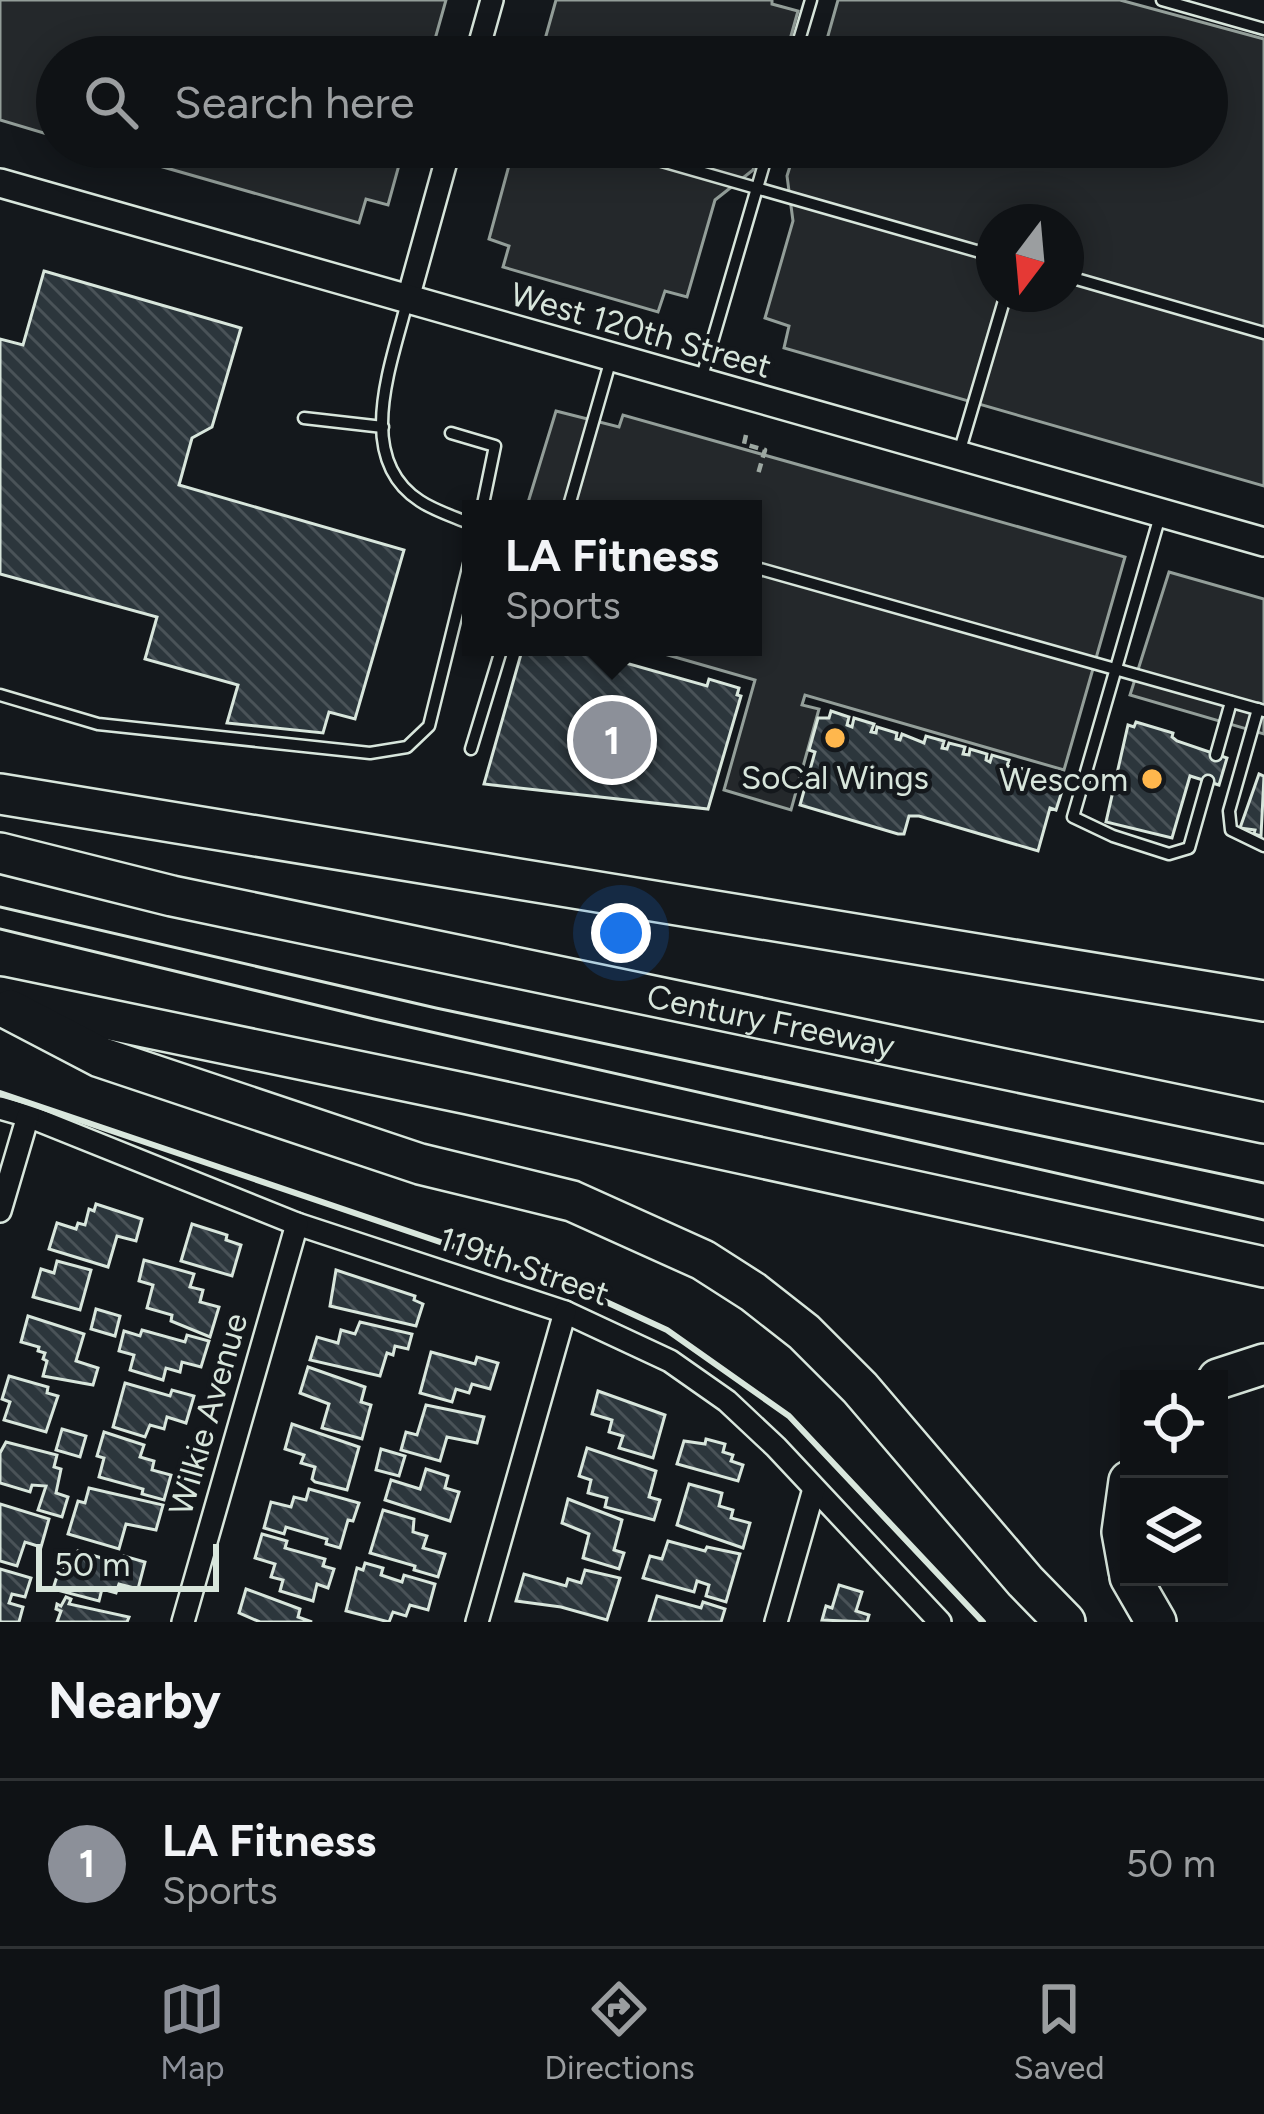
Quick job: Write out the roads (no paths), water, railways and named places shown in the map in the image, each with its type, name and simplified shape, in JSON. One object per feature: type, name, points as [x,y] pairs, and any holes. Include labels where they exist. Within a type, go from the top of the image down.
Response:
[{"type":"highway","points":[[0,794],[1264,1001]]},
{"type":"highway","name":"Century Freeway","points":[[0,853],[172,896],[1256,1121]]},
{"type":"highway","points":[[0,1001],[468,1094],[1264,1267]]},
{"type":"highway","points":[[0,1001],[100,1057],[420,1164],[572,1201],[703,1260],[804,1332],[860,1388],[1065,1622]]},
{"type":"highway","points":[[1228,1375],[1264,1364]]},
{"type":"highway","points":[[1136,1586],[1156,1622]]},
{"type":"street","points":[[482,36],[492,0]]},
{"type":"street","points":[[406,302],[444,168]]},
{"type":"street","name":"West 120th Street","points":[[0,183],[1264,542]]},
{"type":"street","name":"119th Street","points":[[0,1108],[297,1224],[565,1312],[670,1361],[727,1401],[940,1622]]},
{"type":"street","points":[[0,1211],[28,1116]]},
{"type":"street","name":"Wilkie Avenue","points":[[183,1622],[297,1224]]},
{"type":"street","points":[[477,1622],[565,1312]]},
{"type":"street","points":[[776,1622],[814,1490]]},
{"type":"lane","points":[[800,36],[811,0]]},
{"type":"lane","points":[[1162,0],[1264,29]]},
{"type":"lane","points":[[687,168],[976,251]]},
{"type":"lane","points":[[700,384],[763,168]]},
{"type":"lane","points":[[1084,281],[1264,333]]},
{"type":"lane","points":[[406,302],[385,393],[382,440],[392,474],[418,501],[462,520]]},
{"type":"lane","points":[[958,456],[1001,312]]},
{"type":"lane","points":[[571,500],[611,359]]},
{"type":"lane","points":[[304,418],[383,427]]},
{"type":"lane","points":[[451,433],[495,446],[484,500]]},
{"type":"lane","points":[[1161,513],[1073,817],[1169,854],[1189,848],[1208,782]]},
{"type":"lane","points":[[762,570],[1261,710],[1228,811],[1231,830],[1264,846]]},
{"type":"lane","points":[[0,695],[98,724],[370,753],[407,747],[430,726],[462,593]]},
{"type":"lane","points":[[471,749],[499,656]]},
{"type":"lane","points":[[1216,755],[1232,702]]},
{"type":"tram line","points":[[0,907],[436,1008],[1264,1183]]},
{"type":"tram line","points":[[0,929],[374,1019],[1264,1220]]},
{"type":"place","name":"SoCal Wings","points":[[835,738]]},
{"type":"place","name":"LA Fitness","points":[[612,740]]},
{"type":"place","name":"Wescom","points":[[1152,779]]}]
